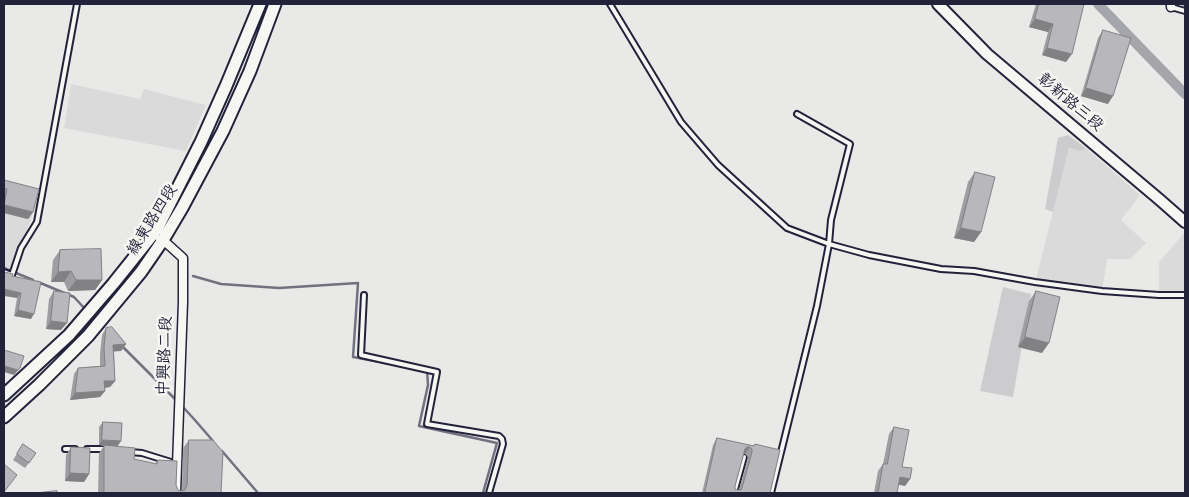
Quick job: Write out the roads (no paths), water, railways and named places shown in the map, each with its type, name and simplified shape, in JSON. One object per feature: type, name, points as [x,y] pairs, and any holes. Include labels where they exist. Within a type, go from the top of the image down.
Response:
[{"type":"main road","name":"線東路四段","points":[[4,395],[69,335],[151,237],[201,142],[260,4]]},
{"type":"main road","name":"線東路四段","points":[[4,417],[88,336],[141,272],[163,240],[223,130],[250,71],[275,4]]},
{"type":"street","name":"彰新路三段","points":[[938,4],[987,54],[1185,222]]},
{"type":"street","name":"中興路二段","points":[[151,237],[163,240],[183,258],[176,493]]},
{"type":"lane","points":[[4,272],[12,275],[21,248],[37,222],[77,4]]},
{"type":"lane","points":[[610,4],[681,122],[718,165],[787,228],[829,244],[869,255],[940,269],[974,271],[1102,290],[1185,295]]},
{"type":"lane","points":[[1171,5],[1185,11]]},
{"type":"lane","points":[[771,493],[817,306],[829,244],[831,220],[850,144],[797,114]]},
{"type":"lane","points":[[364,295],[361,354],[437,372],[426,424],[499,436],[502,439],[503,444],[489,493]]},
{"type":"lane","points":[[65,449],[114,450]]},
{"type":"lane","points":[[123,451],[142,453],[177,464]]},
{"type":"lane","points":[[734,493],[744,457]]},
{"type":"waterway","points":[[1098,4],[1185,94]]},
{"type":"waterway","points":[[4,268],[33,280]]},
{"type":"waterway","points":[[193,276],[221,284],[279,288],[358,283],[353,357],[396,365]]},
{"type":"waterway","points":[[38,282],[74,297],[86,310]]},
{"type":"waterway","points":[[122,346],[178,402]]},
{"type":"waterway","points":[[426,370],[428,385],[419,426],[497,443],[483,493]]},
{"type":"waterway","points":[[182,406],[213,441]]},
{"type":"waterway","points":[[222,451],[258,493]]}]
